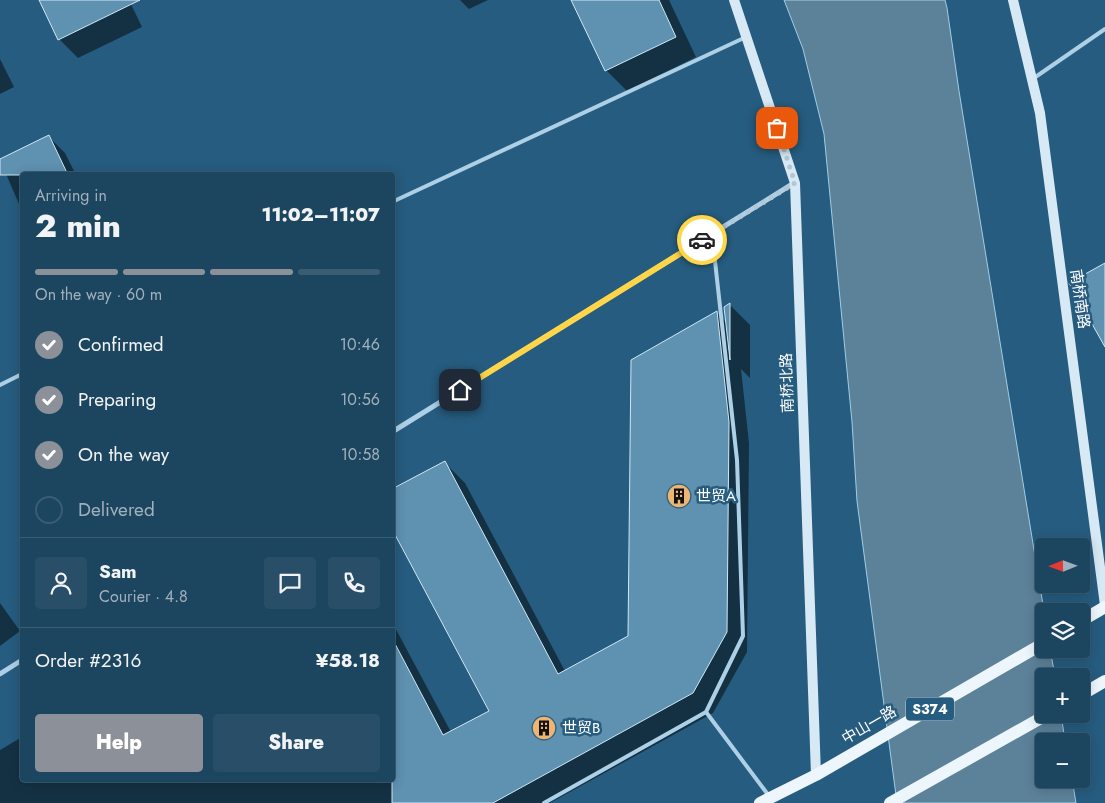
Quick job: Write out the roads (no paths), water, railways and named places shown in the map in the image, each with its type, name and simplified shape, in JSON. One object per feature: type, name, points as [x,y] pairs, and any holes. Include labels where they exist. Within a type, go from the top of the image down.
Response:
[{"type":"main road","points":[[1090,615],[1105,606]]},
{"type":"main road","name":"中山一路","points":[[765,801],[816,775],[1035,647]]},
{"type":"main road","points":[[1090,690],[1105,681]]},
{"type":"main road","points":[[890,803],[1035,721]]},
{"type":"street","name":"南桥北路","points":[[734,0],[795,183],[816,775]]},
{"type":"street","name":"南桥南路","points":[[1014,0],[1040,113],[1105,606]]},
{"type":"street","points":[[395,430],[795,183]]},
{"type":"street","points":[[0,674],[20,661]]},
{"type":"lane","points":[[1032,80],[1105,29]]},
{"type":"lane","points":[[395,201],[746,37]]},
{"type":"lane","points":[[544,803],[706,712],[744,636],[737,460],[712,234]]},
{"type":"lane","points":[[0,385],[20,375]]},
{"type":"lane","points":[[706,712],[765,801]]},
{"type":"water","points":[[784,0],[945,0],[1035,556],[1035,593],[1041,593],[1043,603],[1035,603],[1035,658],[1052,658],[1054,668],[1035,668],[1035,723],[1062,723],[1064,733],[1035,733],[1035,788],[1074,788],[1076,803],[897,803],[857,501],[852,422],[824,134],[803,49]]},
{"type":"place","name":"世贸A","points":[[679,496]]},
{"type":"place","name":"世贸B","points":[[544,728]]}]
